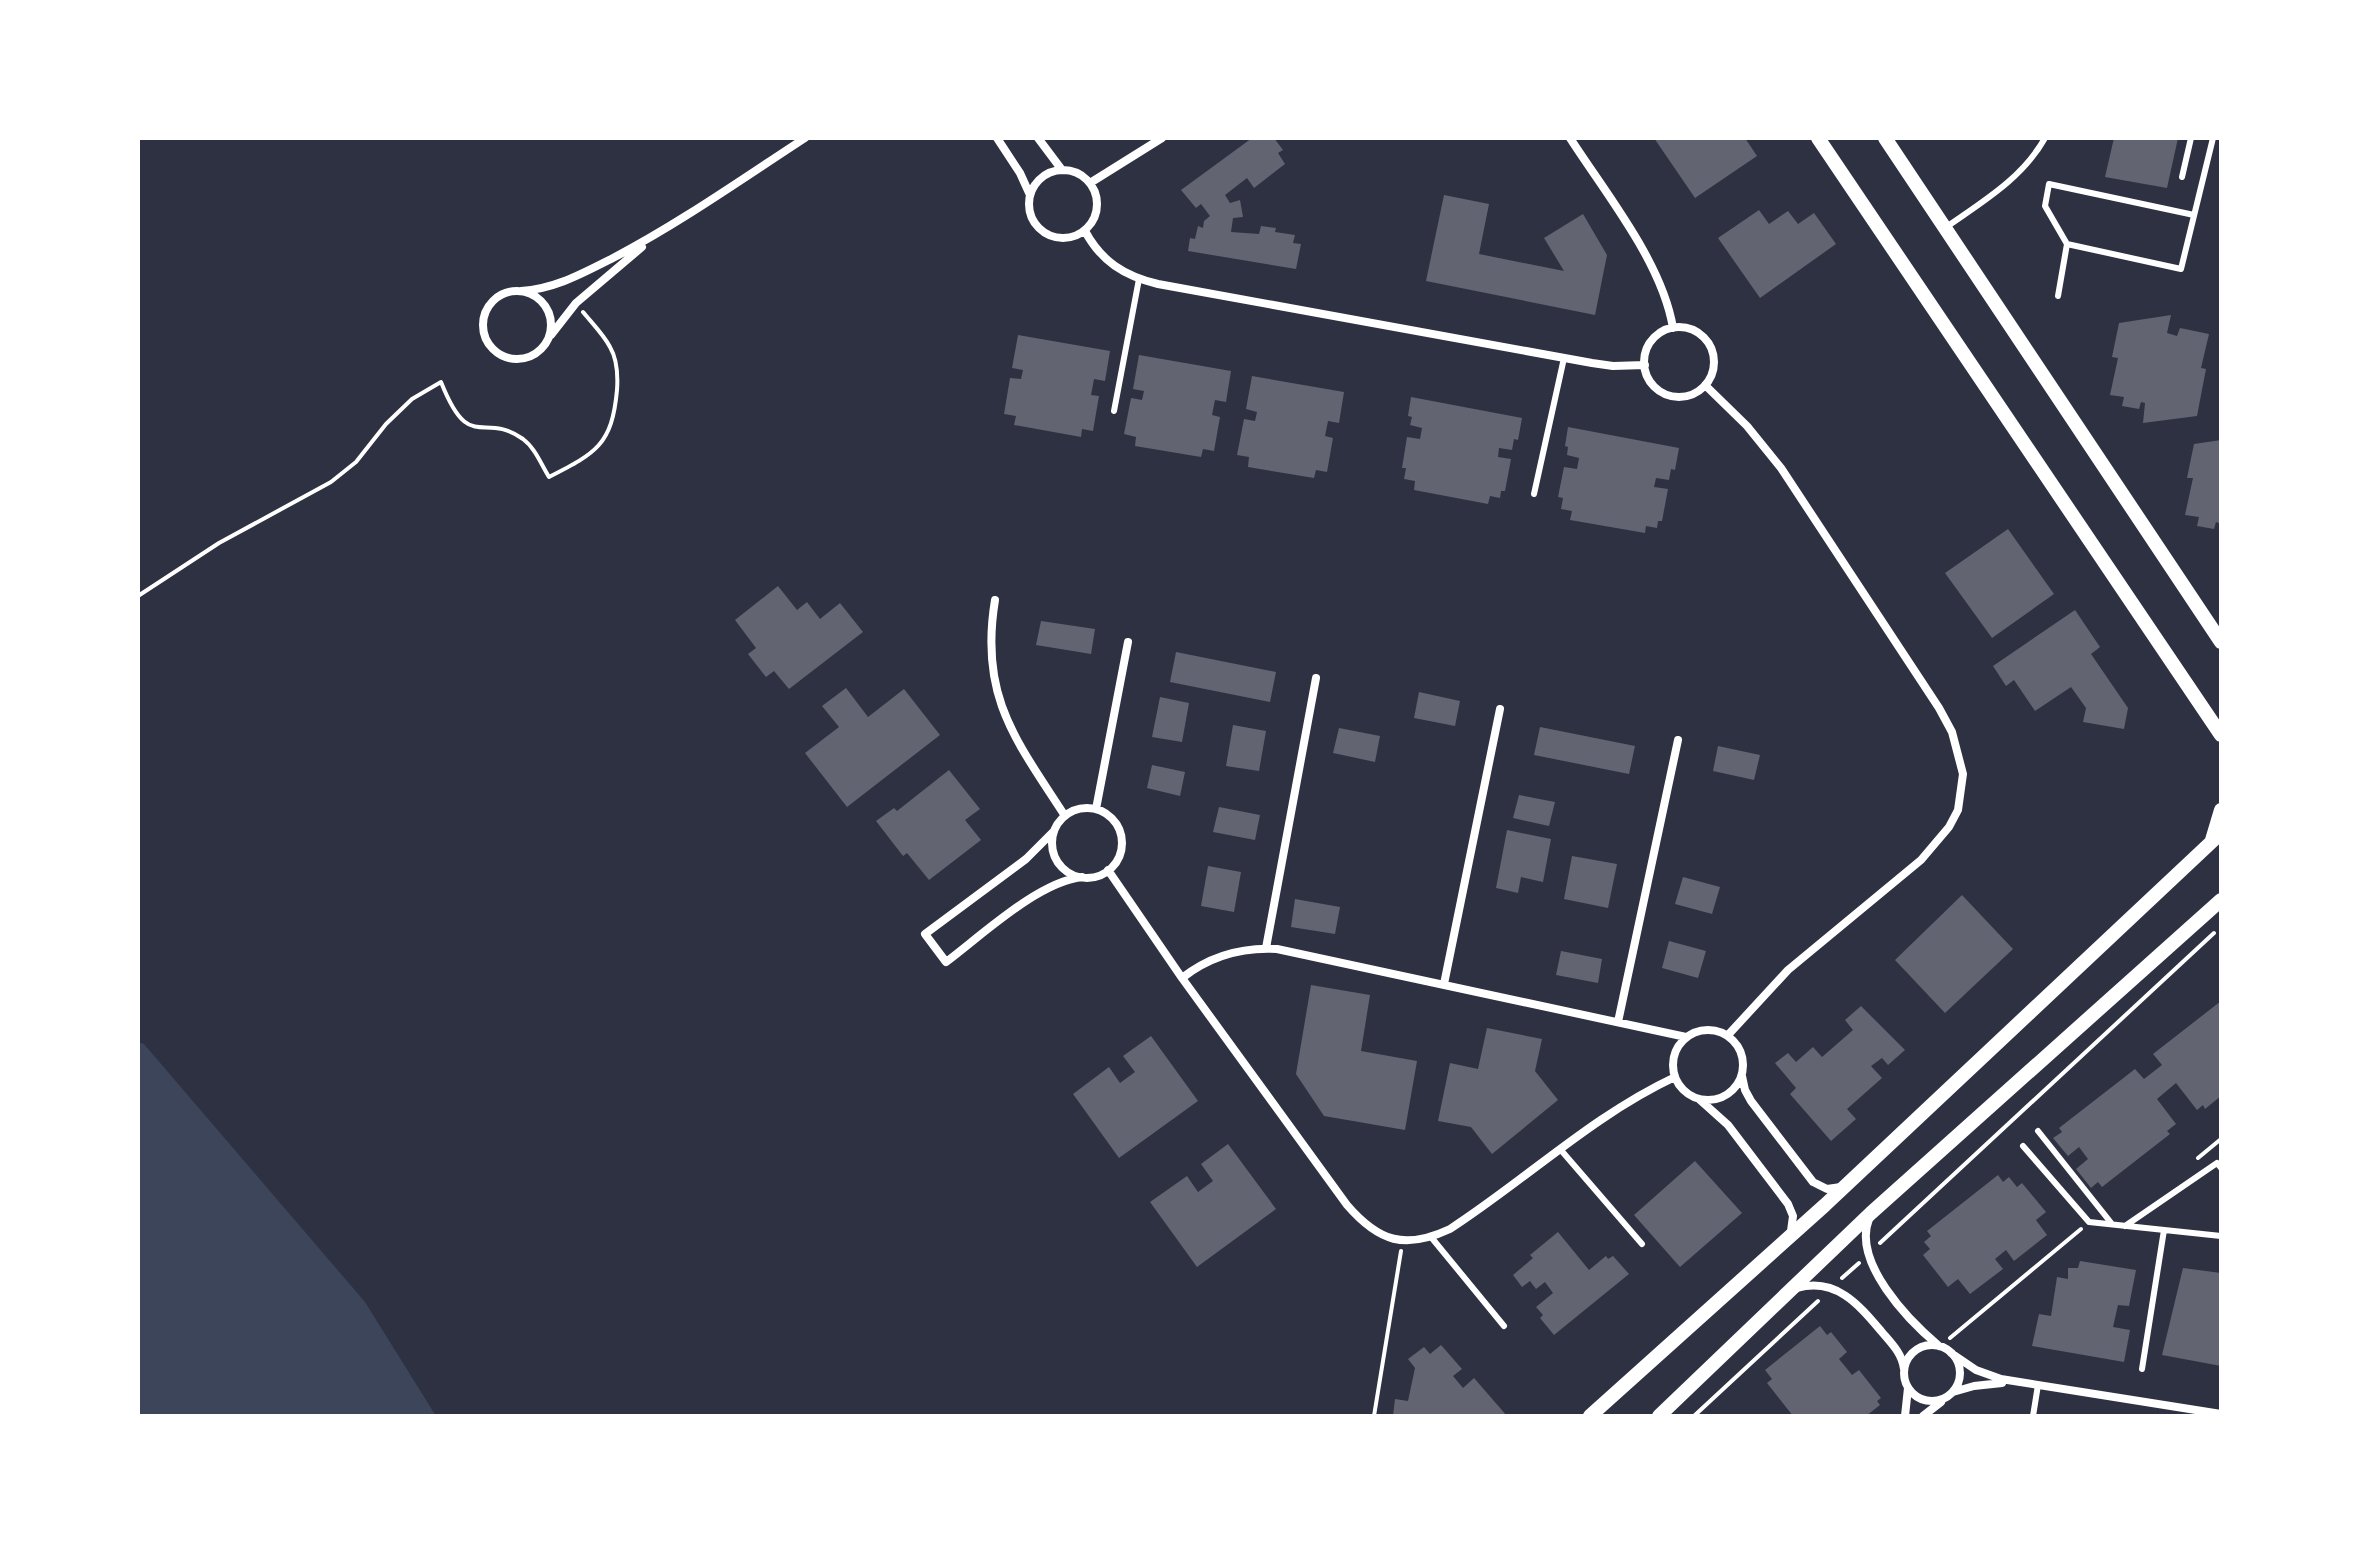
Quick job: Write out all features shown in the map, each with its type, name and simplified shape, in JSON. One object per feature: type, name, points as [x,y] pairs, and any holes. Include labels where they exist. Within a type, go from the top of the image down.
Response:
[{"type":"street","points":[[655,236],[576,303],[539,352],[518,359],[503,356],[487,342],[483,321],[489,306],[505,293],[541,290],[572,279],[655,236],[805,138]]},
{"type":"street","points":[[997,138],[1020,173],[1030,195],[1031,215],[1044,232],[1064,238],[1085,231],[1092,223],[1097,208],[1096,192],[1078,173],[1062,170],[1042,177],[1030,195]]},
{"type":"street","points":[[1038,138],[1062,170]]},
{"type":"street","points":[[1090,183],[1162,138]]},
{"type":"street","points":[[1570,138],[1648,259],[1665,295],[1673,328]]},
{"type":"street","points":[[1818,138],[2221,735]]},
{"type":"street","points":[[1885,138],[2221,642]]},
{"type":"street","points":[[1085,231],[1095,250],[1105,260],[1139,279],[1564,358],[1613,366],[1645,365]]},
{"type":"street","points":[[521,291],[535,296],[548,310],[551,325],[548,339]]},
{"type":"street","points":[[1673,328],[1694,330],[1710,345],[1714,366],[1705,385],[1686,396],[1670,395],[1652,383],[1645,365],[1646,353],[1654,338],[1673,328]]},
{"type":"street","points":[[1705,385],[1747,426],[1781,468],[1939,708],[1952,732],[1963,774],[1958,810],[1936,843],[1902,877],[1788,970],[1728,1035]]},
{"type":"street","points":[[995,600],[991,659],[999,703],[1012,733],[1065,816]]},
{"type":"street","points":[[1096,809],[1128,642]]},
{"type":"street","points":[[1266,948],[1316,678]]},
{"type":"street","points":[[1444,984],[1500,709]]},
{"type":"street","points":[[1618,1022],[1678,740]]},
{"type":"street","points":[[1080,809],[1096,809],[1114,821],[1121,836],[1120,852],[1108,870],[1093,877],[1067,880],[1041,892],[946,962],[925,934],[1026,859],[1065,816],[1080,809]]},
{"type":"street","points":[[1590,1416],[1848,1183],[2216,838],[2221,810]]},
{"type":"street","points":[[1054,831],[1052,844],[1056,859],[1067,872],[1082,877]]},
{"type":"street","points":[[1108,870],[1182,978],[1347,1205],[1375,1231],[1403,1241],[1431,1237],[1466,1218],[1634,1096],[1675,1077]]},
{"type":"street","points":[[1659,1416],[1871,1213],[2218,905]]},
{"type":"street","points":[[1182,978],[1202,964],[1223,955],[1266,948],[1288,950],[1686,1037],[1707,1030],[1728,1035],[1741,1053],[1742,1074],[1749,1099],[1813,1182],[1827,1189],[1848,1183]]},
{"type":"street","points":[[1686,1037],[1674,1055],[1675,1077],[1684,1091],[1699,1099],[1728,1125],[1788,1204],[1793,1221],[1788,1238]]},
{"type":"street","points":[[1699,1099],[1715,1100],[1725,1096],[1738,1085],[1742,1074]]},
{"type":"street","points":[[1871,1213],[1864,1236],[1867,1255],[1918,1327],[1940,1347],[1983,1373],[2019,1383]]},
{"type":"street","points":[[1793,1289],[1812,1286],[1831,1288],[1858,1304],[1896,1349],[1903,1362],[1908,1387],[1925,1401],[1933,1402],[1980,1384],[2019,1383],[2221,1414]]},
{"type":"street","points":[[1904,1374],[1907,1362],[1915,1351],[1927,1346],[1940,1347]]},
{"type":"street","points":[[1923,1416],[1949,1395],[1959,1381],[1957,1360],[1951,1353]]},
{"type":"street","points":[[1905,1416],[1908,1387]]},
{"type":"lane","points":[[1945,228],[2017,175],[2036,154],[2045,138]]},
{"type":"lane","points":[[2182,177],[2191,138]]},
{"type":"lane","points":[[2067,244],[2181,269],[2213,138]]},
{"type":"lane","points":[[2058,296],[2067,244],[2045,206],[2049,184],[2194,215]]},
{"type":"lane","points":[[1114,411],[1139,279]]},
{"type":"lane","points":[[1534,494],[1564,358]]},
{"type":"lane","points":[[2038,1131],[2112,1224]]},
{"type":"lane","points":[[2023,1146],[2089,1222],[2221,1236]]},
{"type":"lane","points":[[1560,1149],[1642,1244]]},
{"type":"lane","points":[[2125,1226],[2217,1163],[2221,1168]]},
{"type":"lane","points":[[2142,1369],[2164,1230]]},
{"type":"lane","points":[[1431,1237],[1504,1326]]},
{"type":"lane","points":[[2033,1416],[2038,1385]]},
{"type":"path","points":[[138,596],[207,550],[331,482],[356,462],[386,424],[412,399],[441,382],[457,417],[474,428],[511,433],[522,438],[531,446],[549,477],[591,453],[607,436],[614,417],[618,377],[612,348],[576,303]]},
{"type":"path","points":[[1694,1416],[2221,926]]},
{"type":"path","points":[[1940,1347],[2089,1222]]},
{"type":"path","points":[[1374,1416],[1403,1241]]},
{"type":"shaded area","points":[[138,1042],[144,1044],[365,1302],[436,1416],[138,1416]]},
{"type":"building","points":[[1252,138],[1274,138],[1283,150],[1278,153],[1285,164],[1254,188],[1247,178],[1225,195],[1230,203],[1240,200],[1243,217],[1233,218],[1231,232],[1259,234],[1261,226],[1295,235],[1293,243],[1301,244],[1296,269],[1188,251],[1190,238],[1195,239],[1198,226],[1203,228],[1204,221],[1210,216],[1201,204],[1196,208],[1181,190]]},
{"type":"building","points":[[1654,138],[1745,138],[1757,156],[1695,198]]},
{"type":"building","points":[[2114,138],[2178,138],[2167,188],[2105,177]]},
{"type":"building","points":[[1444,195],[1489,204],[1479,254],[1564,271],[1544,238],[1583,214],[1607,255],[1595,315],[1426,281]]},
{"type":"building","points":[[1759,210],[1769,224],[1788,211],[1798,224],[1814,213],[1836,244],[1760,298],[1718,238]]},
{"type":"building","points":[[2171,315],[2167,333],[2177,336],[2180,328],[2209,334],[2201,368],[2206,369],[2197,416],[2143,423],[2145,403],[2141,402],[2139,409],[2122,406],[2124,397],[2110,395],[2118,358],[2112,357],[2119,323]]},
{"type":"building","points":[[1018,335],[1110,351],[1105,381],[1094,379],[1091,395],[1099,396],[1093,431],[1082,429],[1081,437],[1014,425],[1016,416],[1004,414],[1010,378],[1021,379],[1023,370],[1012,368]]},
{"type":"building","points":[[1139,355],[1231,371],[1226,402],[1215,400],[1212,415],[1220,417],[1214,451],[1203,449],[1201,457],[1135,446],[1136,437],[1124,434],[1131,398],[1142,400],[1144,391],[1133,389]]},
{"type":"building","points":[[1252,376],[1344,392],[1339,423],[1328,421],[1325,436],[1333,438],[1327,472],[1316,470],[1314,478],[1248,467],[1249,457],[1237,455],[1244,419],[1255,421],[1257,412],[1246,409]]},
{"type":"building","points":[[1411,397],[1522,418],[1518,440],[1514,439],[1512,450],[1499,448],[1498,457],[1511,459],[1505,491],[1501,491],[1500,498],[1490,496],[1488,504],[1414,490],[1415,481],[1404,479],[1406,468],[1402,468],[1407,437],[1420,439],[1422,428],[1410,425]]},
{"type":"building","points":[[1568,427],[1679,448],[1675,470],[1671,469],[1669,480],[1656,478],[1654,487],[1668,489],[1662,521],[1658,521],[1657,528],[1646,526],[1645,533],[1570,520],[1572,511],[1561,509],[1563,498],[1558,497],[1564,467],[1577,469],[1579,458],[1567,455]]},
{"type":"building","points":[[2221,440],[2221,524],[2216,522],[2214,529],[2197,526],[2199,517],[2185,515],[2193,478],[2187,478],[2194,444]]},
{"type":"building","points":[[2008,529],[2054,594],[1992,638],[1945,573]]},
{"type":"building","points":[[778,586],[797,610],[807,602],[820,619],[840,603],[863,632],[789,689],[774,671],[766,677],[748,654],[756,648],[735,620]]},
{"type":"building","points":[[2075,610],[2100,647],[2091,654],[2128,708],[2124,729],[2083,722],[2086,708],[2071,687],[2035,711],[2014,680],[2006,686],[1993,666]]},
{"type":"building","points":[[1041,621],[1095,629],[1091,654],[1036,645]]},
{"type":"building","points":[[1176,652],[1276,672],[1270,702],[1170,682]]},
{"type":"building","points":[[846,688],[868,717],[904,689],[940,735],[847,807],[805,753],[839,727],[822,706]]},
{"type":"building","points":[[1419,692],[1460,701],[1455,726],[1414,718]]},
{"type":"building","points":[[1160,697],[1189,703],[1182,742],[1152,737]]},
{"type":"building","points":[[1233,725],[1266,731],[1259,771],[1226,766]]},
{"type":"building","points":[[1540,727],[1635,746],[1629,774],[1534,755]]},
{"type":"building","points":[[1339,728],[1380,736],[1375,762],[1333,753]]},
{"type":"building","points":[[1718,746],[1760,755],[1754,780],[1713,771]]},
{"type":"building","points":[[1152,765],[1185,772],[1180,796],[1147,788]]},
{"type":"building","points":[[949,770],[980,809],[965,820],[981,840],[929,880],[907,853],[903,856],[876,821],[894,808],[897,811]]},
{"type":"building","points":[[1519,795],[1555,802],[1549,826],[1513,818]]},
{"type":"building","points":[[1219,807],[1260,815],[1255,840],[1213,832]]},
{"type":"building","points":[[1507,830],[1551,839],[1543,882],[1521,877],[1518,893],[1496,888]]},
{"type":"building","points":[[1572,856],[1617,864],[1608,908],[1564,899]]},
{"type":"building","points":[[1208,866],[1241,872],[1234,912],[1201,906]]},
{"type":"building","points":[[1683,877],[1720,887],[1712,914],[1675,904]]},
{"type":"building","points":[[1962,895],[2013,949],[1945,1013],[1895,960]]},
{"type":"building","points":[[1295,899],[1340,907],[1335,934],[1291,927]]},
{"type":"building","points":[[1669,941],[1706,951],[1698,978],[1662,968]]},
{"type":"building","points":[[1561,951],[1602,959],[1598,983],[1556,975]]},
{"type":"building","points":[[1311,985],[1370,995],[1361,1051],[1417,1061],[1405,1130],[1324,1116],[1296,1074]]},
{"type":"building","points":[[2221,1001],[2221,1096],[2205,1109],[2203,1105],[2197,1110],[2176,1083],[2157,1099],[2176,1124],[2167,1131],[2170,1134],[2102,1187],[2098,1182],[2091,1188],[2076,1169],[2088,1159],[2079,1147],[2068,1156],[2053,1138],[2062,1132],[2059,1128],[2135,1069],[2144,1079],[2162,1065],[2153,1054]]},
{"type":"building","points":[[1861,1006],[1905,1050],[1888,1065],[1882,1058],[1871,1066],[1882,1078],[1847,1109],[1856,1119],[1831,1141],[1790,1094],[1796,1088],[1775,1063],[1788,1053],[1796,1062],[1813,1047],[1822,1057],[1853,1030],[1845,1020]]},
{"type":"building","points":[[1487,1028],[1542,1039],[1535,1071],[1558,1100],[1492,1154],[1471,1127],[1438,1121],[1450,1063],[1478,1069]]},
{"type":"building","points":[[1151,1036],[1198,1101],[1119,1158],[1073,1094],[1109,1067],[1120,1083],[1135,1072],[1123,1056]]},
{"type":"building","points":[[1228,1144],[1276,1209],[1197,1267],[1150,1202],[1187,1176],[1198,1192],[1213,1181],[1201,1164]]},
{"type":"building","points":[[1695,1161],[1742,1213],[1680,1267],[1634,1215]]},
{"type":"building","points":[[1998,1175],[2003,1182],[2009,1177],[2017,1187],[2022,1183],[2046,1212],[2036,1220],[2047,1235],[2014,1261],[2006,1250],[1995,1259],[2003,1269],[1970,1294],[1958,1279],[1948,1287],[1923,1255],[1930,1249],[1924,1242],[1931,1236],[1927,1231]]},
{"type":"building","points":[[1558,1232],[1589,1270],[1606,1256],[1608,1259],[1613,1256],[1629,1274],[1554,1335],[1540,1318],[1543,1315],[1536,1307],[1553,1293],[1545,1282],[1536,1289],[1530,1281],[1522,1287],[1513,1275],[1533,1258],[1530,1255]]},
{"type":"building","points":[[2080,1261],[2136,1270],[2129,1306],[2118,1305],[2113,1327],[2130,1330],[2124,1362],[2032,1346],[2039,1314],[2051,1316],[2057,1277],[2068,1279],[2068,1268],[2078,1268]]},
{"type":"building","points":[[2183,1268],[2221,1273],[2221,1366],[2162,1355]]},
{"type":"building","points":[[1820,1326],[1827,1335],[1831,1332],[1847,1352],[1839,1359],[1852,1375],[1859,1370],[1881,1398],[1877,1401],[1880,1405],[1866,1416],[1793,1416],[1767,1383],[1772,1379],[1765,1370]]},
{"type":"building","points":[[1441,1345],[1462,1369],[1453,1376],[1463,1388],[1474,1378],[1507,1416],[1393,1416],[1395,1399],[1408,1401],[1415,1368],[1408,1359],[1424,1347],[1430,1354]]}]
